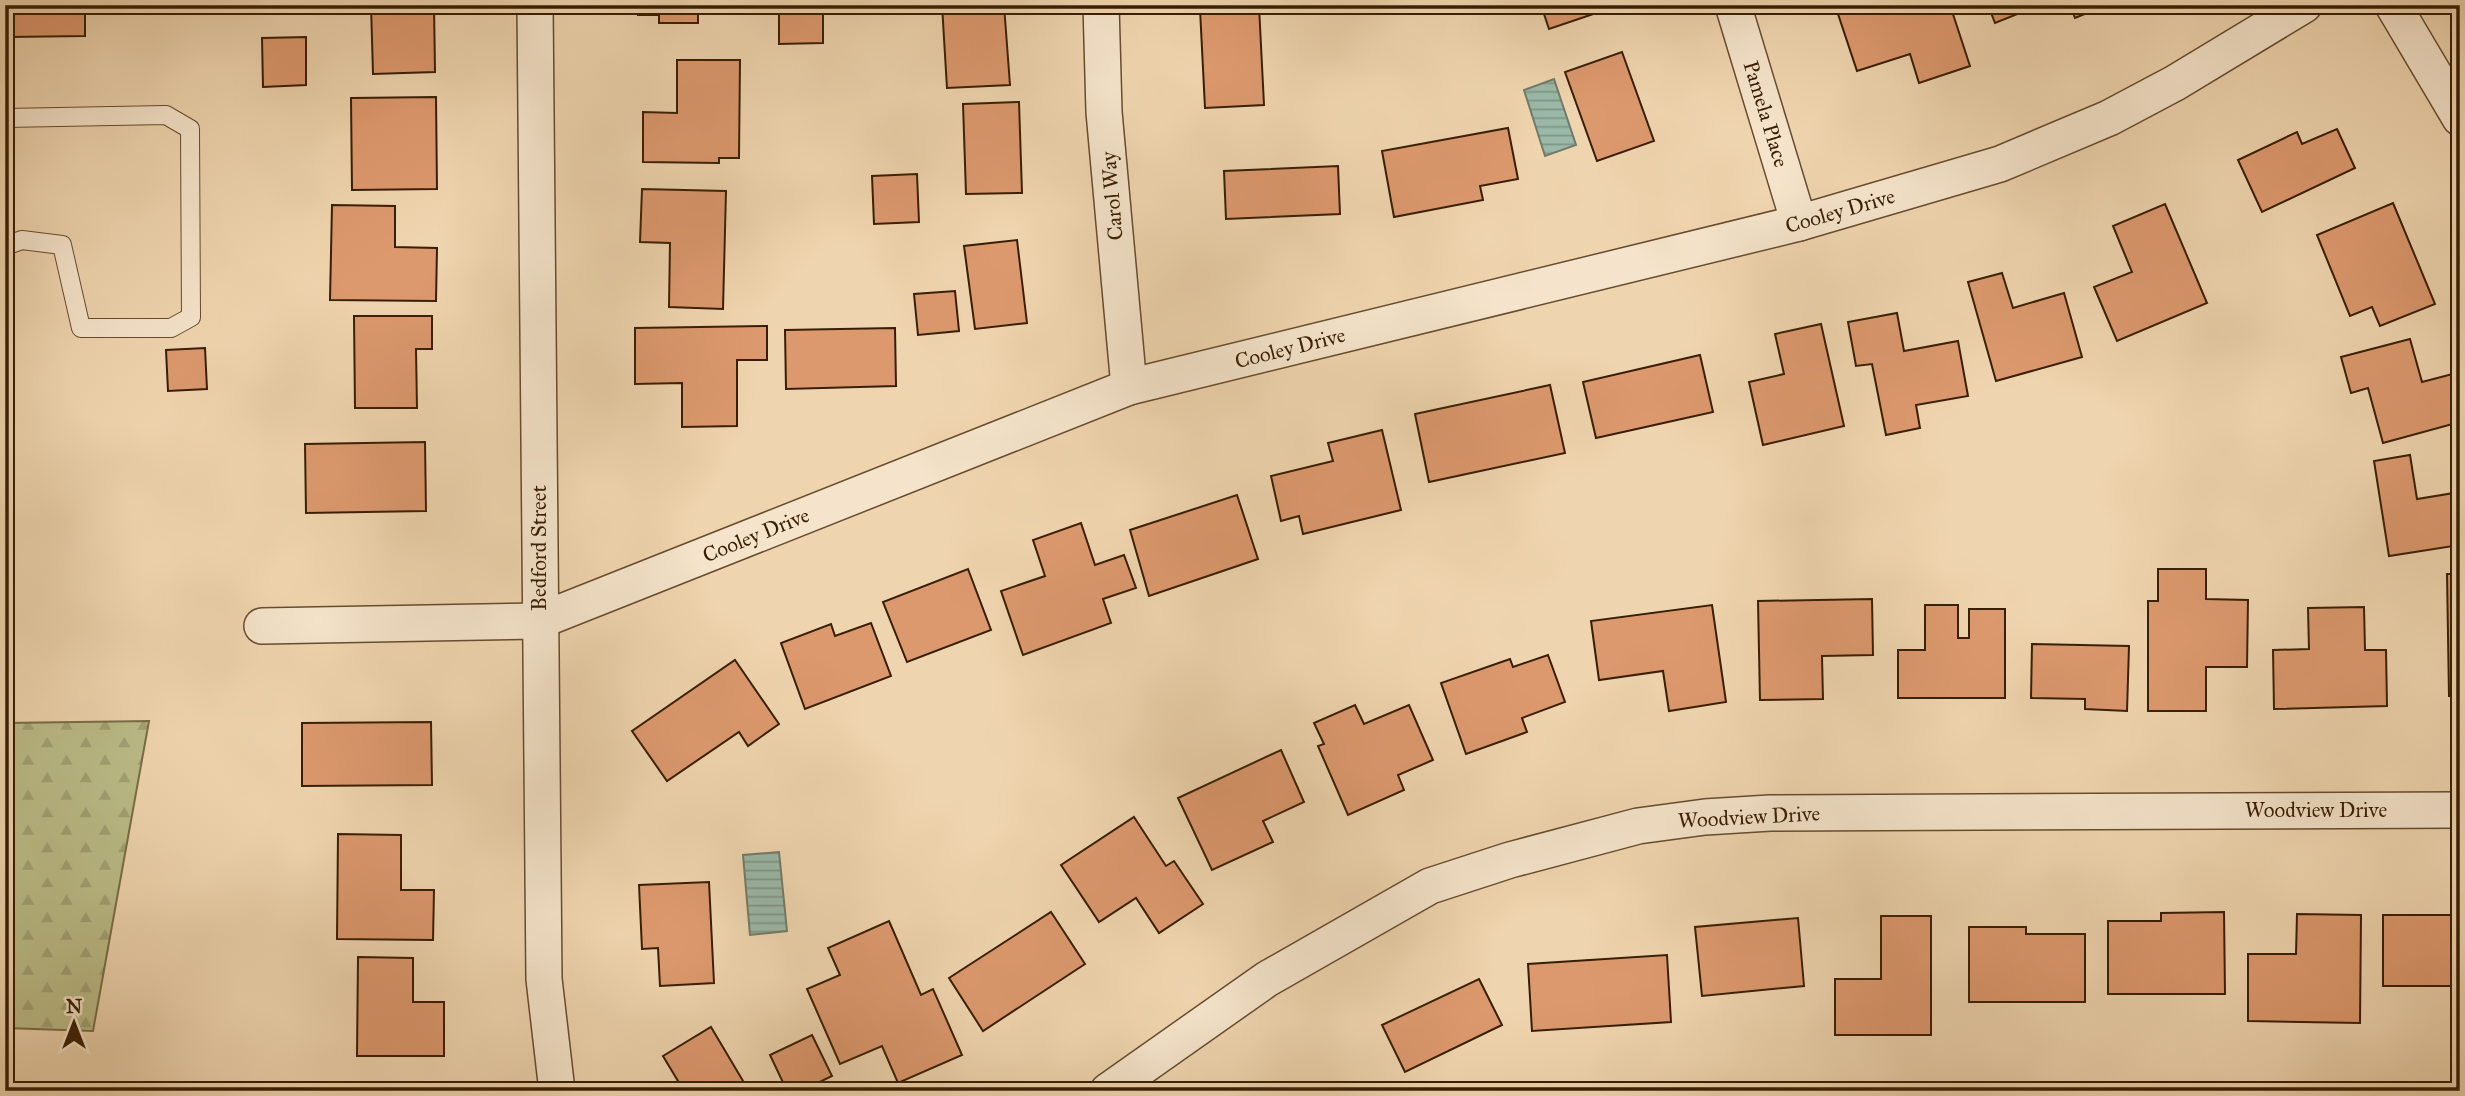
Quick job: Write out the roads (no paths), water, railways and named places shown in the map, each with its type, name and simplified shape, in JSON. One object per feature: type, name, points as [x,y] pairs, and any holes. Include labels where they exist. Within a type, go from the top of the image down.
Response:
[{"type":"street","name":"Bedford Street","points":[[535,5],[544,979],[557,1091]]},
{"type":"street","name":"Carol Way","points":[[1101,5],[1104,112],[1129,387]]},
{"type":"street","name":"Pamela Place","points":[[1733,5],[1799,223]]},
{"type":"street","name":"Cooley Drive","points":[[262,625],[539,621],[1129,387],[1799,223],[2000,164],[2109,118],[2175,83],[2304,5]]},
{"type":"street","points":[[2393,5],[2460,118]]},
{"type":"street","name":"Woodview Drive","points":[[1108,1091],[1267,979],[1430,886],[1523,856],[1638,826],[1705,817],[1770,813],[2460,810]]},
{"type":"lane","points":[[5,118],[166,115],[190,128],[191,317],[172,328],[81,328],[62,245],[22,240],[5,246]]}]
